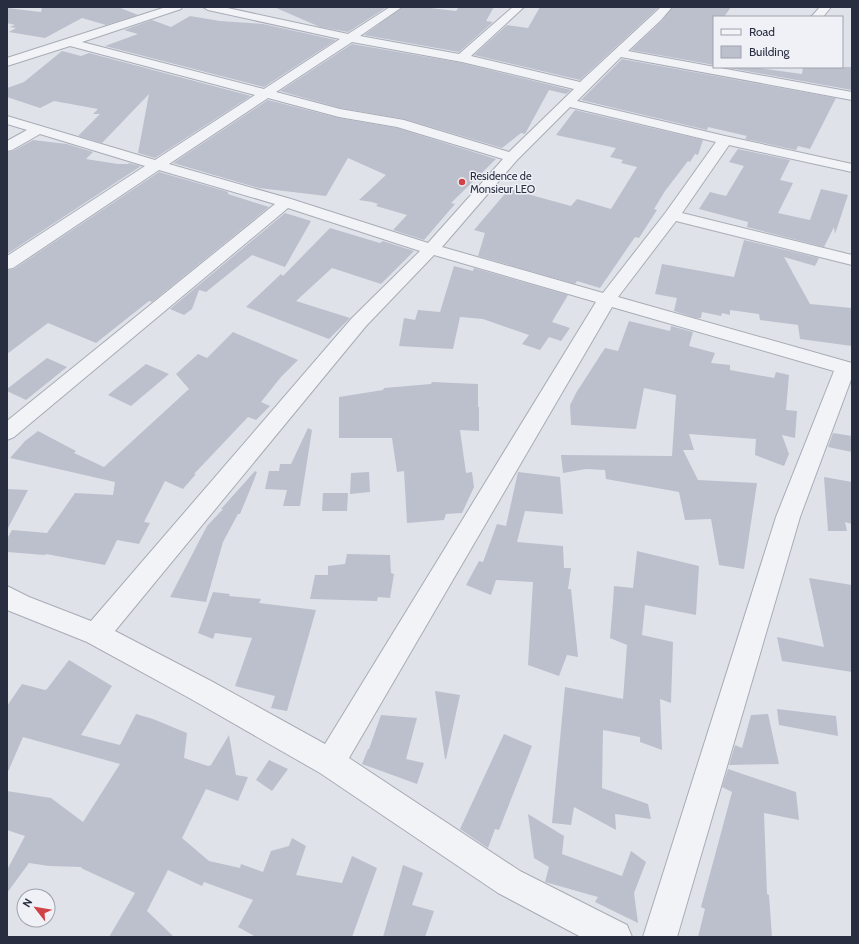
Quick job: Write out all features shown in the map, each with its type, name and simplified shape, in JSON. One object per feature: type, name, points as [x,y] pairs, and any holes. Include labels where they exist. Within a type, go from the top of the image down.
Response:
[{"type":"street","points":[[7,62],[177,7]]},
{"type":"street","points":[[208,7],[350,38],[462,58],[583,87]]},
{"type":"street","points":[[7,264],[397,7]]},
{"type":"street","points":[[462,58],[519,7]]},
{"type":"street","points":[[96,634],[359,322],[431,249],[512,157],[566,102],[658,18],[667,7]]},
{"type":"street","points":[[817,16],[826,7]]},
{"type":"street","points":[[70,42],[338,113],[399,123],[512,157]]},
{"type":"street","points":[[618,53],[713,67]]},
{"type":"street","points":[[718,68],[785,78],[852,96]]},
{"type":"street","points":[[566,102],[852,168]]},
{"type":"street","points":[[7,120],[286,202],[431,249],[606,301],[849,369],[788,518],[660,937]]},
{"type":"street","points":[[7,146],[39,129]]},
{"type":"street","points":[[330,763],[606,301],[672,215],[726,140]]},
{"type":"street","points":[[7,432],[286,202]]},
{"type":"street","points":[[672,215],[852,260]]},
{"type":"street","points":[[11,606],[96,634],[201,690],[330,763],[509,882],[615,937]]},
{"type":"building","points":[[42,7],[118,7],[138,15],[106,25],[82,18],[45,38],[9,32],[16,28],[10,27],[15,25],[7,23],[7,8],[41,12]]},
{"type":"building","points":[[274,7],[387,7],[348,32],[320,27]]},
{"type":"building","points":[[403,7],[422,7],[456,11],[459,7],[494,7],[486,21],[493,22],[459,52],[364,35]]},
{"type":"building","points":[[540,7],[659,7],[580,80],[474,55],[507,25],[528,28]]},
{"type":"building","points":[[673,7],[731,7],[725,16],[713,16],[713,65],[631,50],[662,21]]},
{"type":"building","points":[[190,16],[220,21],[263,24],[336,40],[264,87],[105,46],[138,34],[124,30],[152,20],[171,27]]},
{"type":"building","points":[[352,44],[462,63],[571,90],[566,94],[549,90],[525,134],[521,133],[502,148],[404,119],[340,108],[280,91]]},
{"type":"building","points":[[62,51],[81,56],[89,53],[251,96],[155,158],[138,153],[149,94],[102,143],[78,136],[100,114],[93,114],[98,109],[54,101],[40,108],[7,97],[7,88],[24,82]]},
{"type":"building","points":[[622,59],[836,98],[810,149],[798,146],[796,150],[745,139],[747,136],[708,127],[707,130],[581,100]]},
{"type":"building","points":[[852,67],[852,90],[730,68],[758,68],[802,74],[803,68]]},
{"type":"building","points":[[268,100],[339,118],[397,128],[496,159],[451,203],[455,204],[424,240],[393,230],[407,215],[376,206],[378,204],[372,202],[359,200],[386,175],[348,158],[326,196],[259,188],[173,163]]},
{"type":"building","points":[[575,110],[703,140],[698,155],[695,154],[690,162],[688,161],[665,191],[654,209],[657,210],[639,238],[635,237],[600,288],[577,281],[575,284],[478,256],[485,233],[474,230],[509,189],[571,206],[577,199],[611,209],[637,167],[621,163],[623,160],[610,157],[616,148],[556,135]]},
{"type":"building","points":[[33,140],[67,144],[93,152],[86,159],[118,164],[129,163],[141,166],[7,254],[7,152],[13,151]]},
{"type":"building","points":[[738,149],[790,160],[780,180],[793,183],[778,213],[810,220],[821,189],[848,195],[835,234],[834,227],[824,247],[747,227],[748,222],[699,209],[710,192],[726,196],[744,166],[729,162]]},
{"type":"building","points":[[159,172],[225,191],[228,192],[228,194],[269,207],[152,302],[149,301],[96,343],[48,323],[7,354],[7,270],[14,269]]},
{"type":"building","points":[[285,213],[311,221],[285,267],[252,255],[206,292],[199,290],[192,309],[184,315],[170,309]]},
{"type":"building","points":[[330,228],[380,243],[383,241],[414,251],[381,284],[332,268],[296,301],[350,318],[329,339],[246,307],[281,274],[283,276]]},
{"type":"building","points":[[744,240],[819,258],[815,266],[784,257],[810,304],[852,308],[852,346],[800,339],[798,325],[760,320],[759,314],[730,310],[730,315],[722,313],[721,316],[702,312],[701,318],[696,318],[674,311],[677,298],[655,294],[662,264],[734,277]]},
{"type":"building","points":[[454,266],[473,271],[474,268],[568,295],[552,322],[570,328],[561,341],[549,337],[540,350],[522,344],[529,335],[483,319],[460,317],[453,349],[399,346],[404,318],[415,320],[418,310],[440,312]]},
{"type":"building","points":[[629,321],[670,331],[671,326],[693,332],[689,346],[715,353],[711,363],[730,365],[730,370],[774,378],[776,372],[789,375],[786,410],[797,411],[795,438],[782,435],[789,454],[784,466],[755,455],[756,439],[689,434],[694,450],[683,450],[698,480],[757,483],[744,569],[719,565],[711,519],[685,520],[679,492],[606,479],[605,470],[586,469],[563,473],[561,455],[672,456],[676,395],[644,388],[636,429],[571,425],[570,405],[576,393],[605,348],[618,351]]},
{"type":"building","points":[[233,332],[298,360],[281,377],[261,402],[270,406],[256,420],[248,417],[194,474],[196,474],[183,489],[165,481],[144,522],[150,523],[139,544],[117,540],[105,565],[46,554],[7,552],[7,539],[12,530],[47,533],[75,493],[113,495],[115,482],[10,458],[25,441],[38,431],[76,451],[74,453],[104,467],[189,389],[176,374],[198,354],[207,358]]},
{"type":"building","points":[[47,358],[67,367],[26,400],[7,391],[7,389]]},
{"type":"building","points":[[146,364],[169,374],[131,406],[108,395]]},
{"type":"building","points":[[432,382],[478,384],[479,431],[460,430],[466,473],[472,472],[474,487],[462,513],[446,514],[444,520],[407,523],[404,471],[397,472],[392,438],[339,438],[339,397],[383,390],[384,388],[431,384]]},
{"type":"building","points":[[308,428],[312,430],[300,506],[283,506],[287,490],[265,489],[269,471],[279,471],[280,464],[291,464]]},
{"type":"building","points":[[833,433],[852,436],[852,452],[828,447]]},
{"type":"building","points":[[255,471],[257,472],[240,514],[238,514],[223,542],[206,602],[170,597],[207,526]]},
{"type":"building","points":[[369,472],[370,492],[350,494],[351,473]]},
{"type":"building","points":[[518,472],[560,477],[563,514],[525,511],[517,542],[563,546],[564,568],[571,568],[568,589],[571,589],[578,657],[567,655],[559,676],[528,665],[533,582],[496,580],[491,595],[466,585],[479,561],[483,562],[497,524],[506,526]]},
{"type":"building","points":[[824,477],[852,482],[852,524],[845,522],[847,531],[828,531]]},
{"type":"building","points":[[7,489],[28,490],[7,530]]},
{"type":"building","points":[[323,493],[348,493],[347,511],[322,511]]},
{"type":"building","points":[[637,551],[699,566],[696,615],[645,605],[642,635],[673,642],[671,703],[660,699],[662,750],[640,742],[640,737],[603,730],[602,788],[648,804],[651,819],[615,814],[616,830],[574,807],[571,825],[552,823],[565,687],[623,699],[627,645],[610,638],[614,586],[633,588]]},
{"type":"building","points":[[347,554],[390,555],[391,573],[394,574],[390,598],[378,597],[377,601],[310,599],[315,575],[328,575],[328,566],[345,564]]},
{"type":"building","points":[[809,578],[852,585],[852,672],[782,661],[777,637],[824,647]]},
{"type":"building","points":[[213,592],[230,594],[229,596],[261,599],[259,603],[316,610],[287,711],[271,708],[275,696],[235,686],[252,638],[215,633],[213,639],[198,633]]},
{"type":"building","points":[[69,660],[112,686],[81,735],[120,745],[136,714],[153,719],[187,733],[184,758],[208,766],[211,765],[229,735],[236,775],[248,777],[238,801],[206,789],[182,838],[209,861],[240,868],[241,864],[263,872],[271,851],[289,846],[292,838],[306,846],[296,875],[342,883],[352,856],[377,868],[352,937],[256,937],[238,927],[253,900],[204,882],[202,886],[168,870],[147,911],[174,937],[109,937],[135,893],[81,868],[82,867],[49,866],[29,863],[7,893],[7,870],[25,836],[7,830],[7,791],[51,798],[83,822],[120,764],[23,737],[7,774],[7,706],[22,684],[45,690],[47,689]]},
{"type":"building","points":[[435,691],[460,695],[446,759],[445,759]]},
{"type":"building","points":[[777,709],[836,716],[838,736],[779,725]]},
{"type":"building","points":[[768,714],[779,764],[729,765],[735,745],[742,748],[751,715]]},
{"type":"building","points":[[381,715],[417,718],[406,759],[424,763],[417,784],[362,764]]},
{"type":"building","points":[[504,734],[532,746],[499,830],[495,829],[488,848],[460,829]]},
{"type":"building","points":[[269,760],[288,769],[272,791],[256,780]]},
{"type":"building","points":[[728,769],[796,792],[799,820],[764,813],[767,894],[769,895],[772,937],[698,937],[705,909],[701,907],[732,792],[722,787]]},
{"type":"building","points":[[528,814],[564,836],[562,854],[622,876],[631,851],[646,862],[634,893],[638,923],[595,902],[598,897],[545,882],[549,867],[534,858]]},
{"type":"building","points":[[403,865],[423,873],[412,905],[434,911],[425,937],[383,937]]},
{"type":"place","name":"Residence de Monsieur LEO","points":[[462,182]]}]
